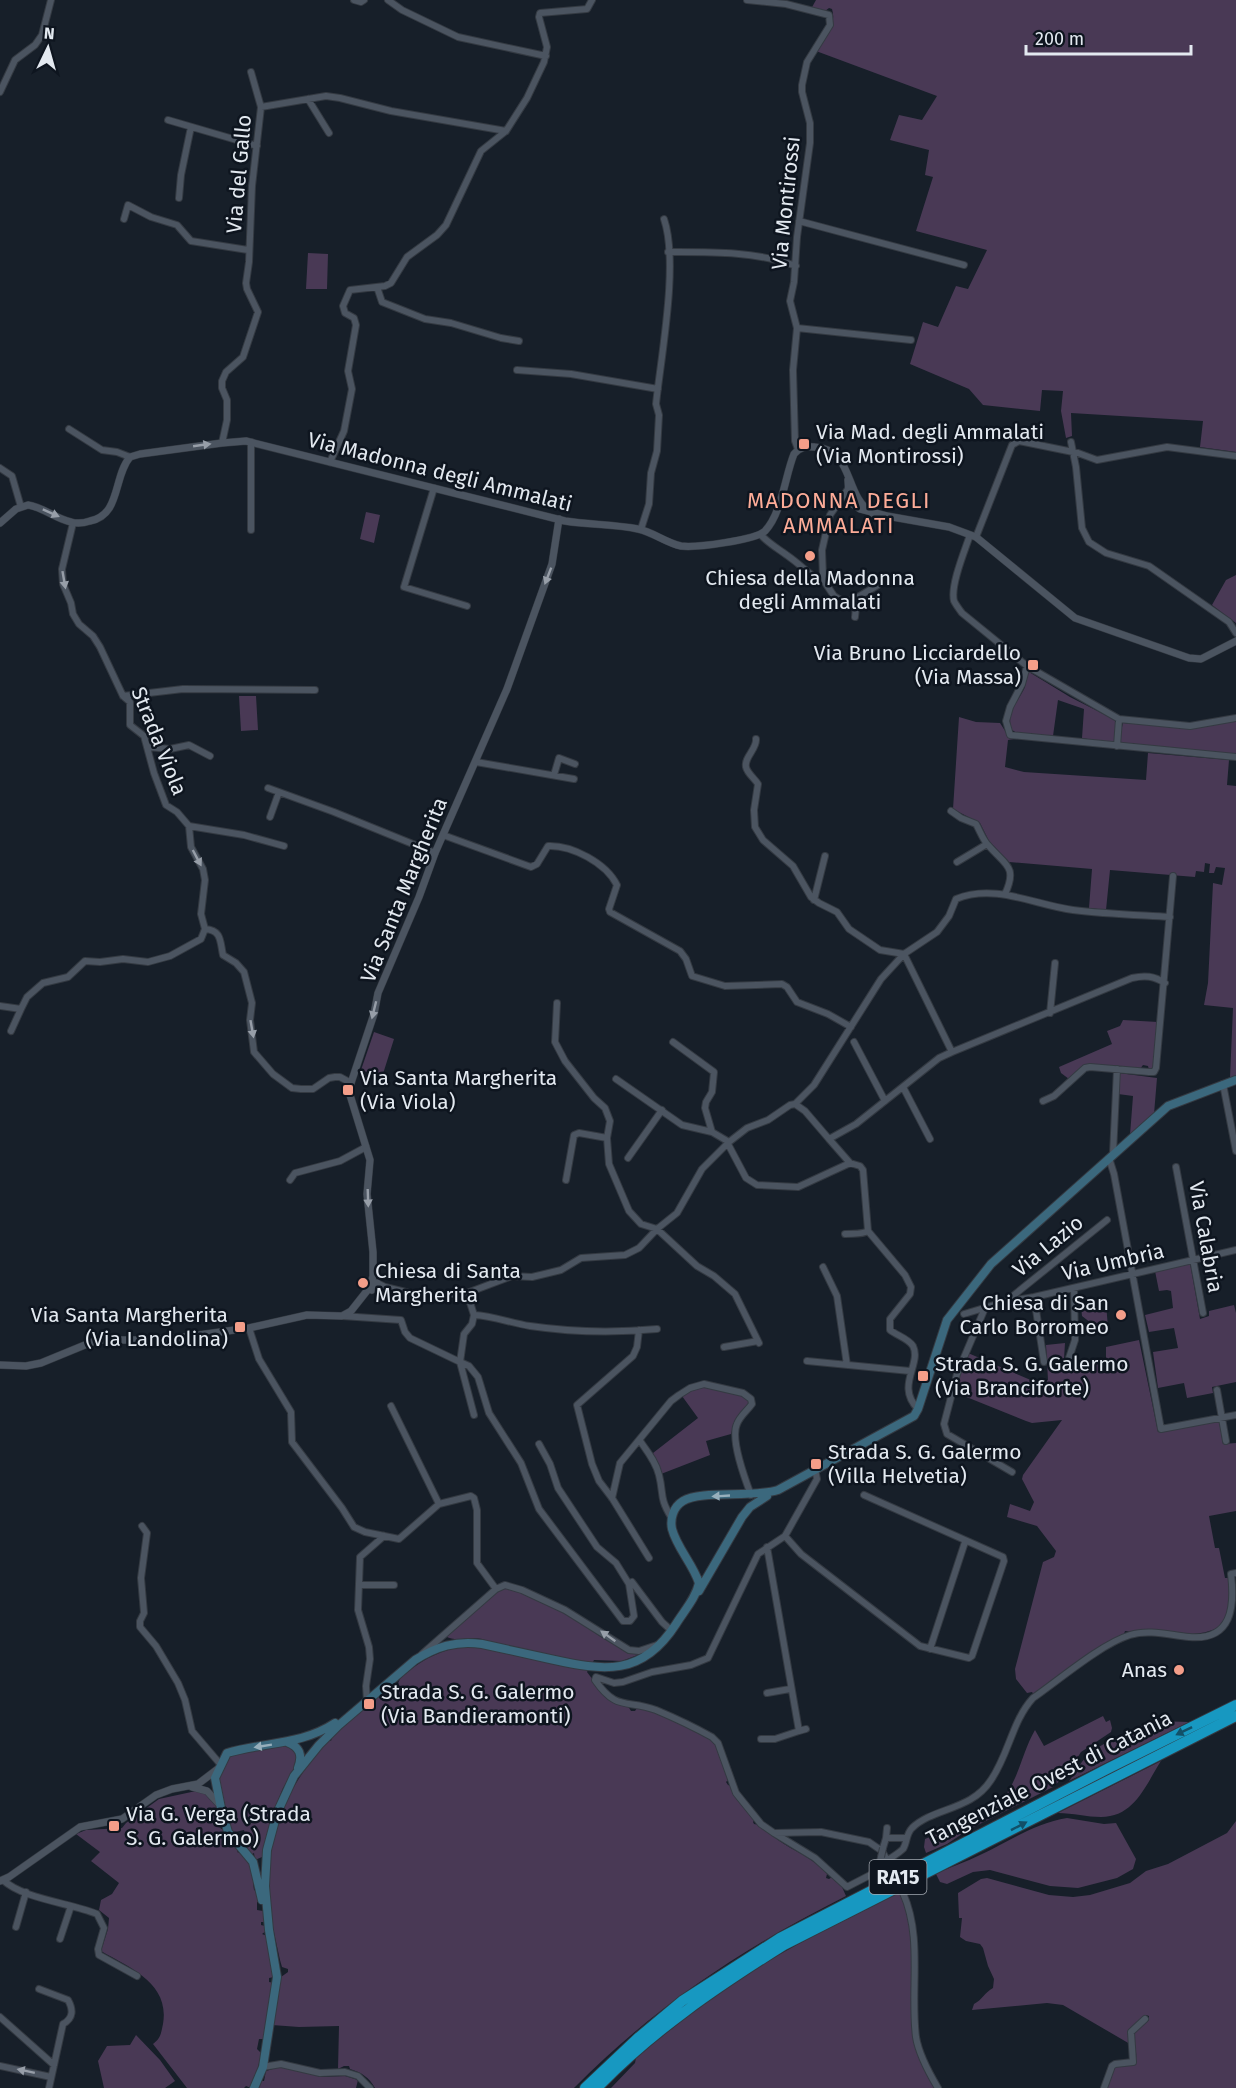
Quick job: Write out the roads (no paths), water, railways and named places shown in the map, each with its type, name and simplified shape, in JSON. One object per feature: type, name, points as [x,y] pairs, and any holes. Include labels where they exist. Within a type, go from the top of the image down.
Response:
[{"type":"highway","name":"Tangenziale Ovest di Catania","points":[[585,2088],[639,2037],[682,2001],[780,1938],[1109,1768],[1236,1706]]},
{"type":"highway","name":"Tangenziale Ovest di Catania","points":[[597,2088],[644,2044],[688,2008],[734,1976],[784,1946],[1236,1716]]},
{"type":"main road","points":[[750,1507],[914,1416],[942,1331],[951,1314],[991,1264],[1168,1106],[1236,1080]]},
{"type":"main road","points":[[294,1776],[331,1733],[415,1660],[430,1650],[468,1642],[604,1668],[618,1667],[643,1657],[661,1644],[672,1631],[698,1588],[696,1576],[676,1538],[671,1517],[676,1506],[687,1499],[766,1494],[778,1490]]},
{"type":"main road","points":[[692,1599],[707,1579],[735,1526],[754,1500],[751,1495]]},
{"type":"main road","points":[[696,1576],[704,1577],[712,1568]]},
{"type":"main road","points":[[254,2088],[263,2067],[277,1977],[253,1862],[228,1832],[215,1778],[227,1753],[315,1735],[366,1702]]},
{"type":"main road","points":[[253,1862],[262,1861],[267,1850],[277,1813],[301,1756],[298,1748],[287,1742]]},
{"type":"main road","points":[[267,1850],[265,1886],[269,1930]]},
{"type":"street","points":[[0,92],[15,60],[35,45],[42,36],[51,0]]},
{"type":"street","points":[[354,0],[361,2],[364,0]]},
{"type":"street","points":[[388,0],[402,10],[458,37],[546,56]]},
{"type":"street","points":[[330,462],[344,432],[352,389],[348,371],[356,325],[354,318],[345,313],[343,306],[350,290],[391,283],[407,257],[437,235],[446,225],[481,151],[506,131],[528,98],[546,56],[540,13],[584,10],[592,0]]},
{"type":"street","name":"Via Montirossi","points":[[747,0],[788,2],[829,15],[831,19],[830,25],[814,49],[804,70],[802,92],[810,123],[810,143],[799,221],[796,266],[789,301],[796,328],[793,370],[795,441],[798,449]]},
{"type":"street","points":[[251,72],[261,107]]},
{"type":"street","name":"Via del Gallo","points":[[222,442],[227,420],[227,400],[222,381],[226,372],[243,357],[258,312],[247,289],[249,213],[261,107],[326,96],[391,111],[506,131]]},
{"type":"street","points":[[308,99],[329,133]]},
{"type":"street","points":[[168,120],[256,146]]},
{"type":"street","points":[[179,198],[181,175],[191,127]]},
{"type":"street","points":[[124,219],[128,205],[151,217],[177,225],[191,241],[248,250]]},
{"type":"street","points":[[641,529],[649,504],[651,473],[657,452],[659,422],[656,404],[668,302],[668,252],[664,219]]},
{"type":"street","points":[[799,221],[964,266]]},
{"type":"street","points":[[668,252],[740,254],[779,259],[796,266]]},
{"type":"street","points":[[377,287],[382,302],[425,319],[451,323],[519,341]]},
{"type":"street","points":[[796,328],[911,340]]},
{"type":"street","points":[[517,370],[571,374],[658,389]]},
{"type":"street","points":[[0,523],[21,507],[32,505],[73,523],[95,520],[106,513],[114,501],[120,473],[130,457],[102,450],[69,429]]},
{"type":"street","points":[[1236,456],[1167,447],[1097,460],[1073,452],[1019,441],[1012,445],[973,536],[957,577],[954,592],[955,602],[962,613],[1027,666],[1119,719],[1190,726],[1236,718]]},
{"type":"street","name":"Via Madonna degli Ammalati","points":[[130,457],[222,442],[251,442],[560,519],[594,526],[641,529],[675,544],[690,546],[761,535]]},
{"type":"street","points":[[251,442],[251,530]]},
{"type":"street","points":[[1071,442],[1082,528],[1089,542],[1106,553],[1149,566],[1229,622],[1236,633]]},
{"type":"street","points":[[878,585],[853,600],[844,602],[839,600],[820,578],[761,535],[770,525],[776,512],[791,460],[798,449],[811,447],[829,450],[842,461],[847,474],[849,497],[860,509],[949,527],[973,536],[1075,618],[1189,658],[1201,659],[1236,640]]},
{"type":"street","points":[[0,468],[12,476],[21,507]]},
{"type":"street","points":[[434,488],[404,587],[467,606]]},
{"type":"street","points":[[820,578],[822,550],[830,515],[849,497]]},
{"type":"street","name":"Via Santa Margherita","points":[[373,1286],[373,1245],[367,1194],[371,1168],[350,1095],[351,1083],[364,1046],[378,993],[443,834],[507,689],[552,564],[560,519]]},
{"type":"street","name":"Strada Viola","points":[[73,523],[62,569],[63,584],[71,603],[72,614],[79,624],[93,636],[113,670],[123,696],[130,702],[130,725],[144,736],[166,805],[177,812],[189,826]]},
{"type":"street","points":[[853,600],[856,607],[855,617]]},
{"type":"street","points":[[1027,666],[1023,684],[1010,707],[1006,721],[1010,735],[1236,757]]},
{"type":"street","points":[[123,696],[183,689],[315,690]]},
{"type":"street","points":[[1117,746],[1119,719]]},
{"type":"street","points":[[756,739],[757,747],[746,763],[746,770],[758,784],[754,810],[755,827],[763,840],[793,866],[814,900],[837,912],[849,929],[880,950],[904,954]]},
{"type":"street","points":[[148,747],[170,749],[189,745],[210,756]]},
{"type":"street","points":[[554,776],[559,758],[575,764]]},
{"type":"street","points":[[476,762],[574,779]]},
{"type":"street","points":[[268,788],[435,853]]},
{"type":"street","points":[[270,817],[279,792]]},
{"type":"street","points":[[951,811],[976,824],[987,844],[1011,871],[1012,879],[1005,894]]},
{"type":"street","points":[[11,1031],[27,997],[43,983],[68,977],[85,961],[123,959],[148,962],[170,956],[201,939],[205,929],[201,914],[205,880],[203,869],[191,847],[189,826],[244,835],[284,846]]},
{"type":"street","points":[[443,834],[531,867],[537,864],[548,846],[559,847],[585,856],[610,873],[617,885],[610,912],[680,951],[686,959],[692,976],[725,986],[782,984],[787,987],[797,1002],[828,1014],[850,1027]]},
{"type":"street","points":[[957,862],[987,844]]},
{"type":"street","points":[[814,900],[825,856]]},
{"type":"street","points":[[1043,1101],[1054,1096],[1085,1068],[1149,1072],[1156,1068],[1173,876]]},
{"type":"street","points":[[342,1316],[353,1310],[373,1286],[422,1296],[467,1293],[512,1276],[532,1277],[561,1270],[581,1258],[625,1255],[639,1248],[677,1213],[702,1168],[728,1143],[747,1128],[768,1120],[795,1104],[814,1085],[881,979],[904,954],[937,932],[949,916],[956,899],[975,894],[1005,894],[1074,910],[1170,917]]},
{"type":"street","points":[[205,929],[216,932],[220,937],[223,955],[244,972],[252,1003],[250,1020],[254,1052],[261,1061],[292,1088],[313,1089],[328,1078],[335,1077],[351,1083]]},
{"type":"street","points":[[904,954],[952,1052]]},
{"type":"street","points":[[1050,1013],[1055,963]]},
{"type":"street","points":[[829,1139],[856,1124],[939,1058],[1132,978],[1155,977],[1165,983]]},
{"type":"street","points":[[557,1003],[555,1042],[558,1050],[594,1098],[605,1108],[610,1126],[607,1138],[609,1164],[624,1201],[641,1224],[657,1229],[697,1266],[714,1276],[735,1294],[759,1342],[724,1347]]},
{"type":"street","points":[[0,1006],[21,1009]]},
{"type":"street","points":[[673,1042],[714,1072],[712,1092],[705,1108],[712,1132]]},
{"type":"street","points":[[854,1042],[885,1101]]},
{"type":"street","points":[[1117,1070],[1111,1156],[1161,1429],[1236,1415]]},
{"type":"street","points":[[616,1079],[682,1125],[712,1132],[728,1143],[746,1178],[757,1185],[798,1187],[850,1163]]},
{"type":"street","points":[[1223,1084],[1236,1151]]},
{"type":"street","points":[[903,1087],[930,1139]]},
{"type":"street","points":[[795,1104],[806,1111],[850,1163],[860,1166],[863,1170],[868,1231],[905,1275],[911,1287],[910,1294],[890,1319],[889,1326],[890,1330],[912,1344],[914,1360],[908,1389],[918,1409]]},
{"type":"street","points":[[628,1158],[662,1110]]},
{"type":"street","points":[[566,1180],[574,1135],[579,1133],[607,1138]]},
{"type":"street","points":[[290,1180],[295,1173],[340,1161],[366,1147]]},
{"type":"street","name":"Via Calabria","points":[[1176,1167],[1203,1313]]},
{"type":"street","name":"Via Lazio","points":[[1013,1300],[1014,1295],[1107,1220]]},
{"type":"street","points":[[845,1234],[863,1234],[868,1231]]},
{"type":"street","name":"Via Umbria","points":[[964,1314],[1013,1300],[1236,1250]]},
{"type":"street","points":[[823,1267],[837,1296],[847,1365]]},
{"type":"street","points":[[1069,1358],[1075,1340],[1074,1288]]},
{"type":"street","points":[[467,1293],[474,1315],[470,1328],[464,1334],[460,1362],[474,1415]]},
{"type":"street","points":[[1034,1297],[1044,1362]]},
{"type":"street","points":[[985,1308],[957,1374],[944,1429],[947,1434],[1012,1472]]},
{"type":"street","points":[[353,1310],[356,1318]]},
{"type":"street","points":[[0,1365],[26,1366],[41,1363],[97,1340],[169,1339],[249,1328],[307,1315],[401,1320],[410,1338],[469,1366],[478,1377],[489,1413],[521,1463],[539,1509],[619,1617],[625,1622],[633,1619],[635,1613],[629,1584],[616,1563],[597,1546],[558,1488],[550,1464],[539,1444]]},
{"type":"street","points":[[474,1315],[529,1326],[558,1329],[607,1331],[657,1329]]},
{"type":"street","points":[[249,1328],[259,1359],[291,1412],[292,1442],[354,1527],[399,1539],[439,1504],[467,1496],[474,1498],[477,1510],[477,1563],[496,1589]]},
{"type":"street","points":[[639,1330],[637,1347],[633,1356],[576,1405],[599,1481],[612,1497],[649,1558]]},
{"type":"street","points":[[807,1361],[910,1371]]},
{"type":"street","points":[[612,1497],[620,1463],[628,1452],[640,1441],[671,1401],[690,1388],[704,1384],[743,1393],[751,1399],[752,1402],[737,1423],[735,1439],[751,1495]]},
{"type":"street","points":[[1217,1390],[1226,1441]]},
{"type":"street","points":[[391,1406],[439,1504]]},
{"type":"street","points":[[640,1441],[659,1475],[662,1503],[671,1517]]},
{"type":"street","points":[[815,1469],[817,1479],[785,1536],[758,1554],[708,1658],[691,1665],[652,1672],[634,1680],[614,1683],[596,1677],[595,1680],[607,1696],[617,1701],[653,1709],[712,1737],[718,1743],[736,1793],[761,1824],[816,1858],[847,1887],[878,1871],[884,1859],[883,1848],[887,1828]]},
{"type":"street","points":[[785,1536],[809,1561],[920,1646],[969,1658],[972,1656],[1004,1561],[1003,1557],[864,1495]]},
{"type":"street","points":[[137,1976],[99,1955],[98,1949],[104,1928],[97,1914],[9,1886],[1,1880],[80,1827],[122,1819],[156,1795],[198,1784],[220,1766],[192,1731],[185,1700],[178,1683],[156,1646],[140,1627],[144,1613],[141,1578],[147,1533],[142,1526]]},
{"type":"street","points":[[366,1702],[370,1659],[369,1647],[358,1610],[360,1557],[384,1536]]},
{"type":"street","points":[[930,1649],[965,1542]]},
{"type":"street","points":[[761,1739],[775,1739],[802,1730],[790,1689],[767,1547]]},
{"type":"street","points":[[884,1859],[903,1849],[912,1828],[982,1792],[997,1771],[1024,1708],[1034,1698],[1115,1641],[1132,1634],[1151,1632],[1199,1637],[1222,1629],[1228,1621],[1231,1610],[1233,1592],[1231,1574],[1236,1573]]},
{"type":"street","points":[[629,1584],[634,1583],[662,1622],[672,1631]]},
{"type":"street","points":[[359,1585],[394,1584]]},
{"type":"street","points":[[415,1660],[496,1589],[505,1586],[522,1590],[565,1610],[629,1650],[639,1651],[661,1644]]},
{"type":"street","points":[[767,1693],[790,1689]]},
{"type":"street","points":[[183,1788],[195,1787],[207,1791],[221,1808]]},
{"type":"street","points":[[774,1833],[821,1832],[864,1840],[877,1846],[892,1871]]},
{"type":"street","points":[[886,1838],[906,1838]]},
{"type":"street","points":[[16,1927],[26,1892]]},
{"type":"street","points":[[903,1893],[914,1930],[916,2038],[927,2068],[938,2088]]},
{"type":"street","points":[[60,1939],[70,1906]]},
{"type":"street","points":[[39,1989],[68,2000],[72,2008],[71,2017],[63,2024],[49,2088]]},
{"type":"street","points":[[0,2017],[54,2065]]},
{"type":"street","points":[[1104,2088],[1112,2066],[1133,2062],[1131,2032],[1145,2019]]},
{"type":"street","points":[[263,2067],[281,2064],[320,2073],[345,2072],[358,2076],[370,2088]]},
{"type":"street","points":[[0,2066],[51,2077]]},
{"type":"place","name":"Via Mad. degli Ammalati (Via Montirossi)","points":[[804,444]]},
{"type":"place","name":"Chiesa della Madonna degli Ammalati","points":[[810,556]]},
{"type":"place","name":"Via Bruno Licciardello (Via Massa)","points":[[1033,665]]},
{"type":"place","name":"Via Santa Margherita (Via Viola)","points":[[348,1090]]},
{"type":"place","name":"Chiesa di Santa Margherita","points":[[363,1283]]},
{"type":"place","name":"Chiesa di San Carlo Borromeo","points":[[1121,1315]]},
{"type":"place","name":"Via Santa Margherita (Via Landolina)","points":[[240,1327]]},
{"type":"place","name":"Strada S. G. Galermo (Via Branciforte)","points":[[923,1376]]},
{"type":"place","name":"Strada S. G. Galermo (Villa Helvetia)","points":[[816,1464]]},
{"type":"place","name":"Anas","points":[[1179,1670]]},
{"type":"place","name":"Strada S. G. Galermo (Via Bandieramonti)","points":[[369,1704]]},
{"type":"place","name":"Via G. Verga (Strada S. G. Galermo)","points":[[114,1826]]},
{"type":"district","name":"MADONNA DEGLI AMMALATI","points":[[839,512]]}]
